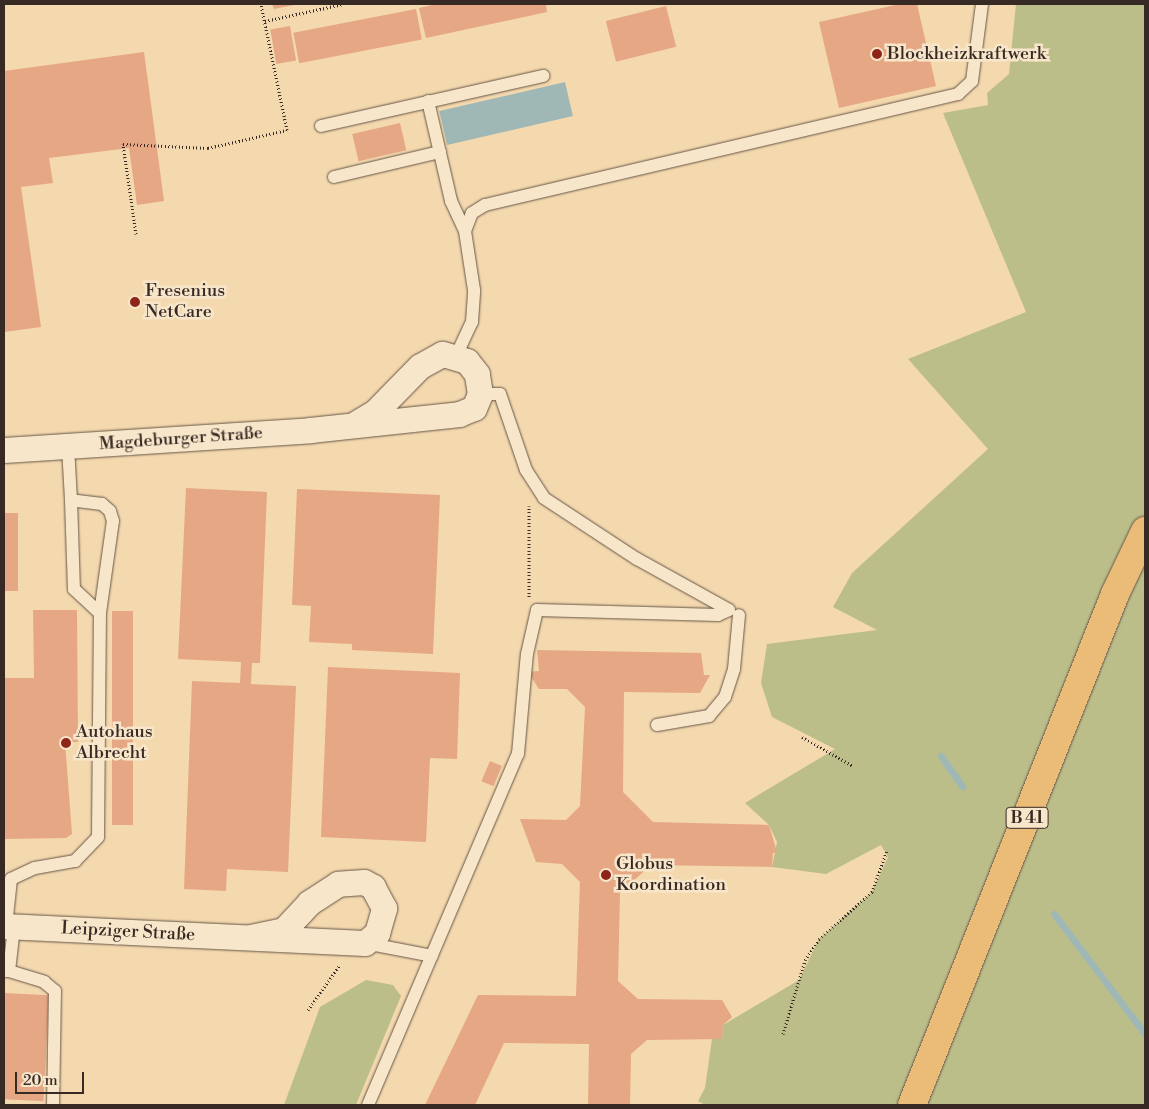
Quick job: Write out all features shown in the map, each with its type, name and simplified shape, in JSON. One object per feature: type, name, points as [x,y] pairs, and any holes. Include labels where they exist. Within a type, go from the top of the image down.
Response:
[{"type":"highway","name":"B 41","points":[[912,1105],[1115,594],[1145,531]]},
{"type":"street","name":"Magdeburger Straße","points":[[357,423],[375,412],[420,366],[442,354],[456,356]]},
{"type":"street","points":[[456,356],[478,374],[480,394]]},
{"type":"street","name":"Magdeburger Straße","points":[[4,450],[459,414],[474,408],[480,394]]},
{"type":"street","name":"Leipziger Straße","points":[[8,926],[252,937],[365,942],[378,933],[384,908],[373,887],[364,882],[326,889],[284,930],[252,937]]},
{"type":"lane","points":[[466,231],[472,214],[484,206],[958,94],[972,81],[982,4]]},
{"type":"lane","points":[[321,126],[543,76]]},
{"type":"lane","points":[[428,101],[451,201],[466,231],[474,290],[472,322],[456,356]]},
{"type":"lane","points":[[334,177],[440,152]]},
{"type":"lane","points":[[368,1105],[518,754],[537,610],[718,615],[729,610],[574,520],[544,498],[526,470],[500,394],[480,394]]},
{"type":"lane","points":[[68,446],[74,589],[100,613]]},
{"type":"lane","points":[[53,1105],[55,991],[44,982],[6,971],[11,879],[35,868],[75,860],[98,837],[100,613],[113,521],[110,510],[102,504],[71,500]]},
{"type":"lane","points":[[657,725],[709,716],[725,697],[734,669],[739,615]]},
{"type":"lane","points":[[365,942],[432,956]]},
{"type":"path","points":[[136,234],[123,144],[208,148],[287,130],[261,4]]},
{"type":"path","points":[[265,21],[343,4]]},
{"type":"path","points":[[536,486],[526,514],[529,598],[536,616]]},
{"type":"path","points":[[802,737],[853,766]]},
{"type":"path","points":[[783,1034],[805,960],[819,939],[872,892],[887,850]]},
{"type":"path","points":[[308,1010],[342,962]]},
{"type":"green space","points":[[1016,4],[1145,4],[1145,1105],[705,1105],[698,1101],[705,1088],[712,1039],[722,1039],[723,1025],[799,980],[819,939],[872,892],[888,857],[881,845],[826,874],[772,867],[777,842],[769,825],[745,803],[835,749],[772,717],[761,683],[767,644],[877,630],[833,607],[852,573],[988,449],[908,359],[1026,312],[943,113],[988,105],[987,93],[1009,74]]},
{"type":"green space","points":[[366,980],[393,985],[401,996],[356,1105],[284,1105],[320,1007]]},
{"type":"water","points":[[565,82],[573,116],[447,145],[439,111]]},
{"type":"building","points":[[272,4],[294,4],[294,5],[274,9]]},
{"type":"building","points":[[437,4],[546,4],[547,12],[426,38],[419,8]]},
{"type":"building","name":"Blockheizkraftwerk","points":[[900,4],[917,4],[936,86],[839,108],[819,22]]},
{"type":"building","points":[[666,6],[676,47],[616,62],[606,21]]},
{"type":"building","points":[[416,9],[422,39],[299,63],[293,33]]},
{"type":"building","points":[[290,26],[296,60],[276,64],[270,29]]},
{"type":"building","points":[[144,52],[164,201],[137,205],[129,148],[49,158],[53,183],[21,187],[41,327],[4,332],[4,71]]},
{"type":"building","points":[[400,123],[406,150],[359,161],[352,134]]},
{"type":"building","points":[[186,488],[267,492],[260,663],[252,663],[251,684],[296,686],[288,872],[227,869],[226,891],[184,889],[192,681],[240,683],[241,662],[178,659]]},
{"type":"building","points":[[297,489],[440,495],[433,654],[352,650],[352,644],[309,642],[311,606],[292,605]]},
{"type":"building","points":[[4,513],[18,513],[18,591],[4,591]]},
{"type":"building","points":[[33,610],[77,610],[78,742],[65,742],[72,834],[66,838],[4,839],[4,678],[34,678]]},
{"type":"building","points":[[112,611],[133,611],[133,825],[112,825]]},
{"type":"building","name":"Globus Koordination","points":[[537,650],[701,653],[704,675],[710,675],[700,693],[624,692],[623,792],[653,822],[769,825],[777,852],[773,853],[772,867],[651,865],[620,893],[618,981],[638,999],[722,1000],[732,1017],[723,1025],[722,1039],[647,1040],[631,1054],[630,1105],[588,1105],[589,1044],[504,1043],[475,1105],[425,1105],[478,995],[576,996],[580,882],[562,864],[536,862],[520,819],[566,820],[580,806],[585,707],[567,689],[539,689],[528,672],[539,671]]},
{"type":"building","points":[[328,667],[460,673],[457,759],[430,758],[426,842],[321,837]]},
{"type":"building","points":[[490,761],[502,766],[493,786],[481,781]]},
{"type":"building","points":[[4,993],[49,995],[43,1101],[4,1099]]},
{"type":"waterway","points":[[941,756],[962,786]]},
{"type":"waterway","points":[[1054,914],[1145,1034]]},
{"type":"place","name":"Blockheizkraftwerk","points":[[877,54]]},
{"type":"place","name":"Fresenius NetCare","points":[[135,302]]},
{"type":"place","name":"Autohaus Albrecht","points":[[66,743]]},
{"type":"place","name":"Globus Koordination","points":[[606,875]]}]
